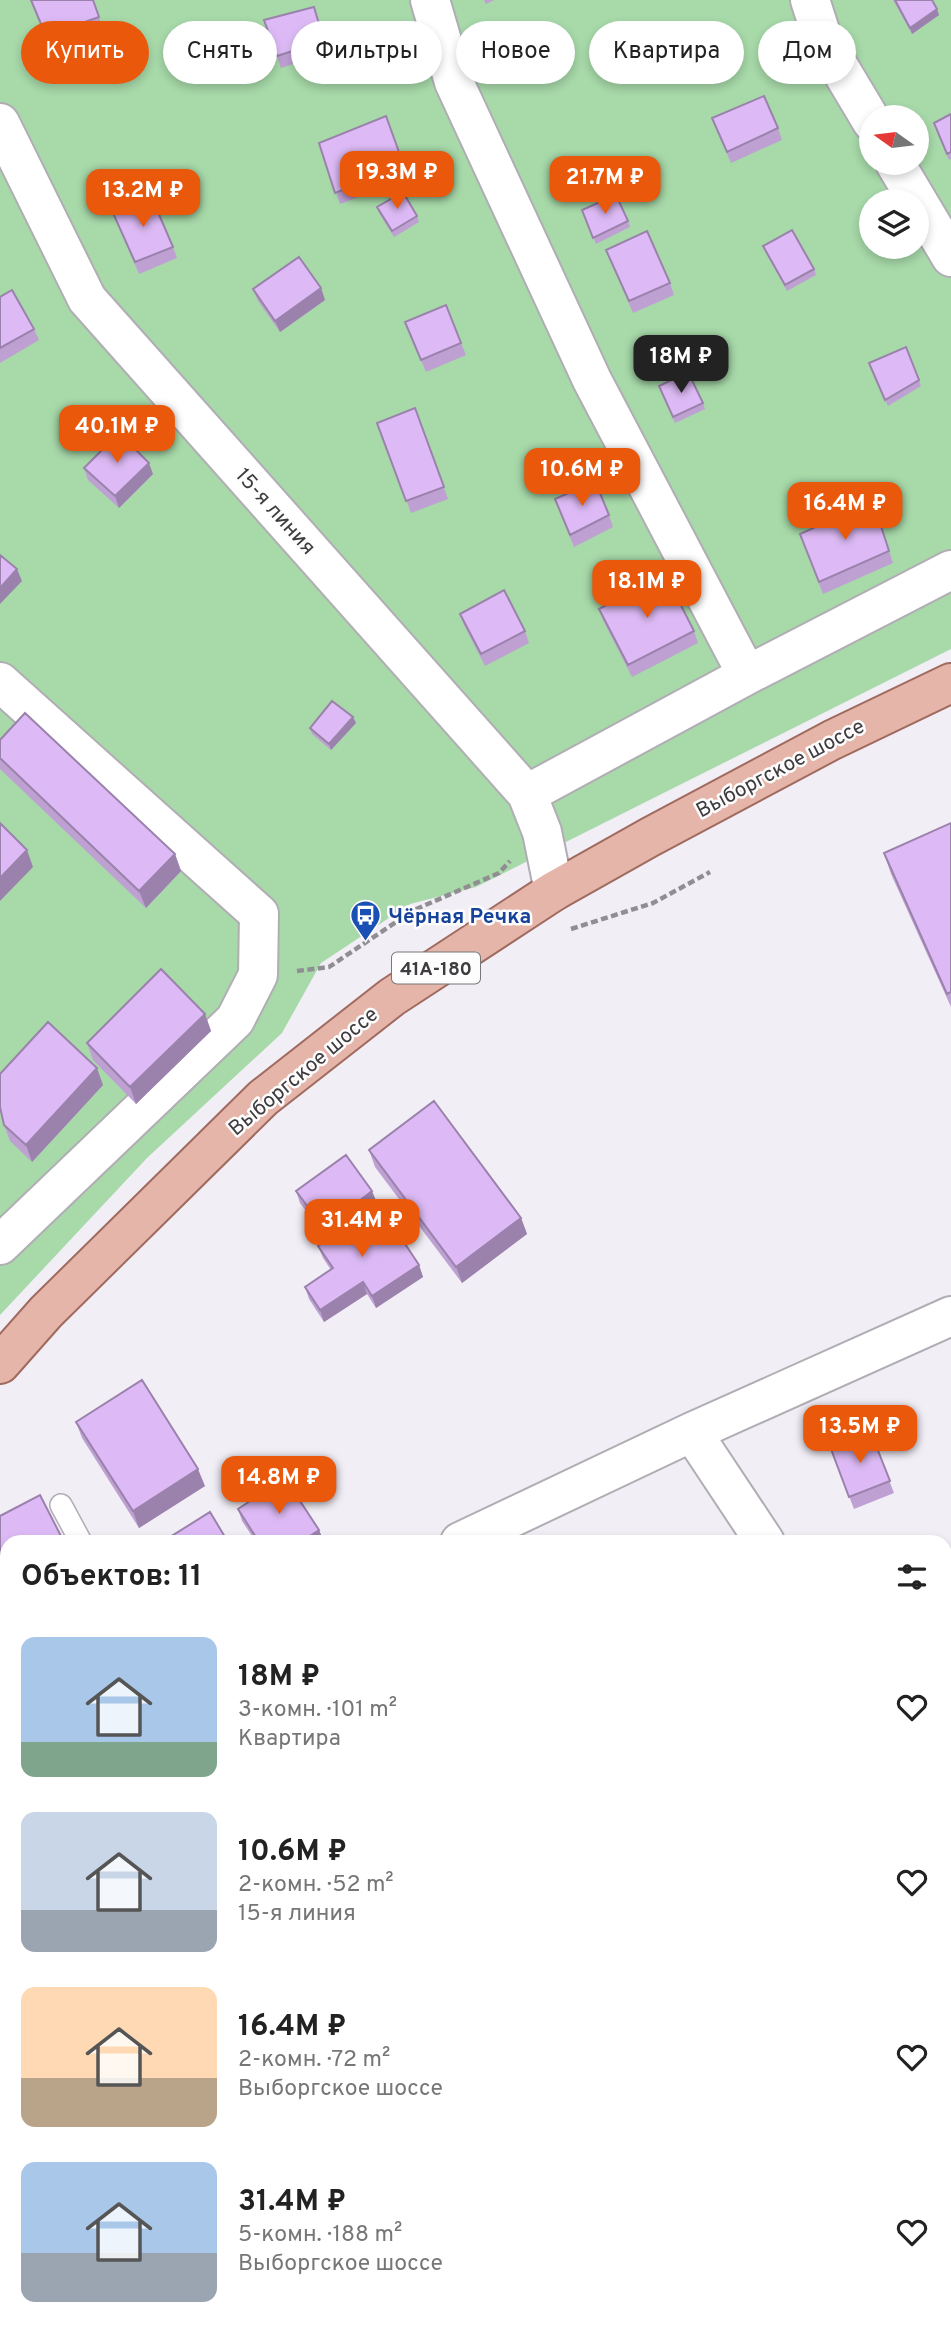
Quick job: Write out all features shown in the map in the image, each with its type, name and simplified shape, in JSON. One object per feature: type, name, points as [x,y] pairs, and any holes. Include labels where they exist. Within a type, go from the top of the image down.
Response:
[{"type":"main road","name":"Выборгское шоссе","points":[[0,1364],[46,1312],[263,1098],[392,997],[554,891],[650,837],[832,740],[951,683]]},
{"type":"street","points":[[430,0],[454,82],[592,380],[747,675]]},
{"type":"street","points":[[810,0],[823,40],[862,105]]},
{"type":"street","name":"15-я линия","points":[[0,123],[87,299],[527,794],[542,832],[554,891]]},
{"type":"street","points":[[902,175],[951,257]]},
{"type":"street","points":[[527,794],[747,675],[951,570]]},
{"type":"street","points":[[0,682],[258,914],[258,975],[235,1020],[0,1245]]},
{"type":"street","points":[[475,1535],[692,1432],[951,1316]]},
{"type":"street","points":[[692,1432],[760,1535]]},
{"type":"lane","points":[[61,1505],[77,1535]]},
{"type":"path","points":[[569,930],[653,903],[710,872]]},
{"type":"path","points":[[258,975],[330,967],[414,910],[499,873]]},
{"type":"green space","points":[[0,0],[951,0],[951,649],[476,887],[410,904],[321,963],[282,1033],[147,1158],[0,1315]]},
{"type":"building","points":[[31,0],[93,0],[99,17],[88,21],[40,21]]},
{"type":"building","points":[[895,0],[932,0],[937,9],[910,28]]},
{"type":"building","points":[[314,7],[318,21],[291,21],[291,52],[277,56],[277,21],[264,20]]},
{"type":"building","points":[[764,96],[778,128],[727,152],[712,118]]},
{"type":"building","points":[[951,114],[951,152],[947,154],[934,123]]},
{"type":"building","points":[[386,116],[404,166],[335,193],[319,143]]},
{"type":"building","points":[[403,192],[417,216],[392,231],[377,207]]},
{"type":"building","points":[[616,195],[628,221],[593,238],[582,210]]},
{"type":"building","points":[[151,196],[173,247],[135,262],[113,213]]},
{"type":"building","points":[[792,230],[814,269],[785,285],[763,246]]},
{"type":"building","points":[[647,231],[670,283],[629,301],[606,250]]},
{"type":"building","points":[[299,257],[321,288],[275,321],[253,289]]},
{"type":"building","points":[[12,290],[34,329],[0,348],[0,297]]},
{"type":"building","points":[[446,305],[461,343],[421,360],[405,322]]},
{"type":"building","points":[[906,347],[919,380],[885,400],[869,363]]},
{"type":"building","points":[[688,372],[703,403],[673,417],[659,386]]},
{"type":"building","points":[[415,408],[444,487],[406,501],[377,423]]},
{"type":"building","points":[[119,433],[149,463],[115,496],[84,468]]},
{"type":"building","points":[[595,481],[609,515],[570,535],[555,499]]},
{"type":"building","points":[[873,501],[889,551],[819,582],[800,534]]},
{"type":"building","points":[[0,555],[17,569],[0,588]]},
{"type":"building","points":[[665,574],[694,631],[628,665],[599,609]]},
{"type":"building","points":[[504,590],[525,631],[481,654],[460,614]]},
{"type":"building","points":[[332,701],[353,717],[329,744],[310,728]]},
{"type":"building","points":[[25,713],[175,854],[139,891],[0,758],[0,740]]},
{"type":"building","points":[[0,823],[27,850],[0,878]]},
{"type":"building","points":[[951,823],[951,992],[947,994],[884,853]]},
{"type":"building","points":[[161,969],[205,1014],[130,1087],[87,1043]]},
{"type":"building","points":[[48,1022],[97,1068],[26,1145],[4,1125],[0,1107],[0,1074]]},
{"type":"building","points":[[434,1101],[521,1218],[456,1267],[369,1150]]},
{"type":"building","points":[[346,1155],[372,1191],[324,1228],[296,1191]]},
{"type":"building","points":[[380,1206],[419,1265],[372,1296],[363,1282],[320,1310],[305,1287],[333,1268],[318,1246]]},
{"type":"building","points":[[142,1380],[198,1469],[133,1511],[76,1422]]},
{"type":"building","points":[[871,1433],[890,1481],[849,1497],[831,1449]]},
{"type":"building","points":[[285,1478],[319,1530],[312,1535],[255,1535],[238,1509]]},
{"type":"building","points":[[40,1495],[60,1535],[0,1535],[0,1516]]},
{"type":"building","points":[[210,1512],[224,1535],[173,1535]]},
{"type":"place","name":"Чёрная Речка","points":[[365,943]]}]
